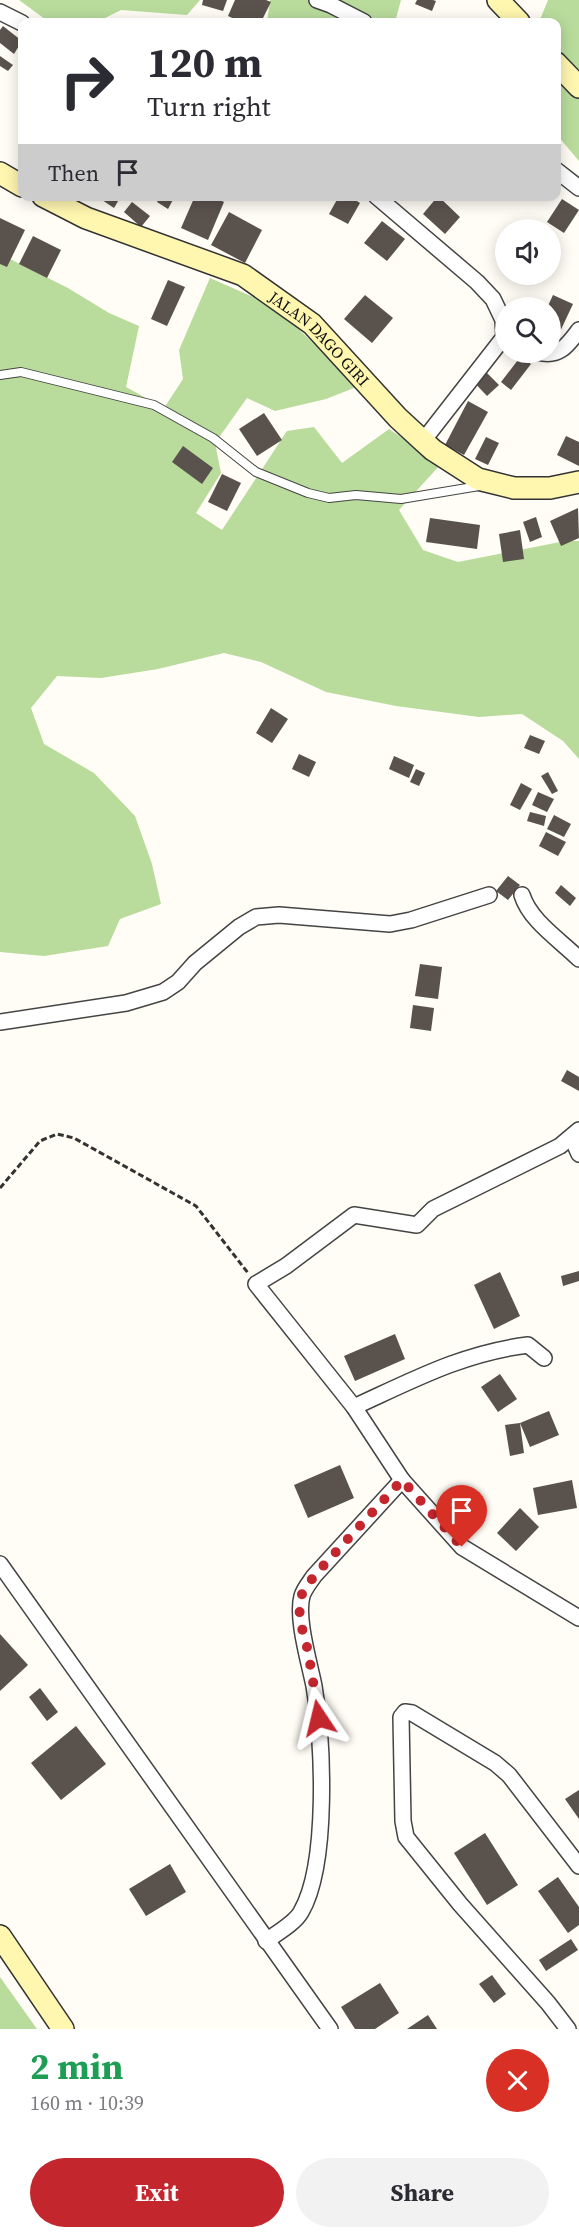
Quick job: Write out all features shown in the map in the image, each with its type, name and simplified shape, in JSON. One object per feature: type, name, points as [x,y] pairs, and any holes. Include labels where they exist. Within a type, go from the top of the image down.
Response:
[{"type":"main road","points":[[498,0],[515,18]]},
{"type":"main road","points":[[561,68],[579,87]]},
{"type":"main road","points":[[0,173],[18,184]]},
{"type":"main road","name":"JALAN DAGO GIRI","points":[[53,201],[86,218],[243,275],[312,324],[398,418],[434,450],[478,479],[514,489],[541,488],[579,482]]},
{"type":"main road","points":[[0,1936],[63,2029]]},
{"type":"street","points":[[317,0],[356,18]]},
{"type":"street","points":[[0,12],[18,21]]},
{"type":"street","points":[[561,174],[579,188]]},
{"type":"street","points":[[382,201],[477,282],[495,303]]},
{"type":"street","points":[[561,350],[579,330]]},
{"type":"street","points":[[423,441],[495,350]]},
{"type":"street","points":[[0,1022],[126,1003],[163,992],[178,982],[195,963],[239,927],[255,917],[279,915],[390,924],[411,920],[489,895]]},
{"type":"street","points":[[522,895],[525,903],[548,931],[579,959]]},
{"type":"street","points":[[579,1154],[575,1134],[560,1146],[433,1209],[417,1225],[354,1215],[286,1266],[256,1284],[354,1407],[402,1480],[462,1547],[579,1618]]},
{"type":"street","points":[[354,1407],[452,1362],[501,1348],[528,1345],[544,1358]]},
{"type":"street","points":[[266,1941],[301,1913],[314,1882],[321,1811],[319,1718],[308,1651],[299,1617],[302,1594],[314,1576],[402,1480]]},
{"type":"street","points":[[0,1564],[330,2029]]},
{"type":"street","points":[[568,2029],[548,2003],[460,1904],[406,1837],[403,1821],[401,1717],[405,1712],[412,1713],[495,1763],[509,1775],[579,1866]]},
{"type":"lane","points":[[0,375],[21,372],[154,405],[213,438],[256,472],[308,493],[329,498],[356,495],[401,499],[495,483]]},
{"type":"path","points":[[0,1188],[40,1141],[57,1134],[74,1138],[196,1206],[256,1284]]},
{"type":"green space","points":[[19,0],[200,0],[187,15],[121,10],[105,18],[44,18]]},
{"type":"green space","points":[[270,0],[401,0],[396,18],[268,18]]},
{"type":"green space","points":[[548,0],[579,0],[579,161],[561,140],[561,18],[541,18]]},
{"type":"green space","points":[[0,252],[109,313],[139,326],[126,387],[164,408],[183,379],[179,350],[210,278],[274,306],[359,386],[326,399],[275,411],[247,398],[215,443],[221,473],[196,513],[222,530],[287,431],[314,427],[342,463],[389,429],[441,464],[399,510],[423,550],[458,562],[565,541],[579,541],[579,759],[563,741],[522,714],[479,717],[396,706],[326,692],[261,662],[224,653],[158,669],[101,678],[57,676],[31,708],[44,744],[94,773],[135,816],[152,864],[161,904],[120,919],[108,946],[44,956],[0,952]]},
{"type":"green space","points":[[0,1977],[37,2029],[0,2029]]},
{"type":"building","points":[[203,0],[227,0],[223,11],[202,5]]},
{"type":"building","points":[[235,0],[271,2],[263,18],[228,16]]},
{"type":"building","points":[[417,0],[436,1],[432,11],[415,4]]},
{"type":"building","points":[[3,26],[18,38],[18,48],[14,54],[0,43],[0,30]]},
{"type":"building","points":[[0,56],[13,65],[8,71],[0,66]]},
{"type":"building","points":[[562,199],[579,210],[564,233],[561,231],[561,219],[549,219]]},
{"type":"building","points":[[104,201],[118,201],[114,208]]},
{"type":"building","points":[[158,201],[172,201],[168,209]]},
{"type":"building","points":[[193,201],[224,202],[208,240],[181,228]]},
{"type":"building","points":[[336,201],[360,203],[348,224],[329,214]]},
{"type":"building","points":[[434,201],[443,201],[460,217],[445,234],[423,214]]},
{"type":"building","points":[[132,202],[150,216],[141,227],[124,212]]},
{"type":"building","points":[[229,212],[262,230],[245,263],[211,245]]},
{"type":"building","points":[[0,218],[25,230],[7,267],[0,264]]},
{"type":"building","points":[[382,221],[405,239],[387,261],[364,243]]},
{"type":"building","points":[[33,236],[61,250],[47,278],[19,264]]},
{"type":"building","points":[[168,280],[185,287],[167,326],[151,319]]},
{"type":"building","points":[[365,295],[393,318],[372,343],[344,319]]},
{"type":"building","points":[[561,299],[573,304],[561,330]]},
{"type":"building","points":[[516,363],[531,364],[511,390],[501,382]]},
{"type":"building","points":[[483,369],[499,385],[487,396],[472,380]]},
{"type":"building","points":[[468,401],[488,412],[464,455],[445,445]]},
{"type":"building","points":[[264,413],[282,440],[257,456],[239,429]]},
{"type":"building","points":[[566,436],[579,442],[579,466],[557,455]]},
{"type":"building","points":[[486,437],[499,443],[488,465],[475,459]]},
{"type":"building","points":[[183,446],[213,468],[202,484],[172,462]]},
{"type":"building","points":[[222,474],[241,483],[227,511],[208,502]]},
{"type":"building","points":[[578,508],[579,538],[561,546],[550,521]]},
{"type":"building","points":[[536,517],[542,537],[530,542],[523,522]]},
{"type":"building","points":[[430,518],[480,525],[477,549],[426,542]]},
{"type":"building","points":[[520,530],[524,559],[503,562],[499,534]]},
{"type":"building","points":[[271,708],[288,719],[272,743],[256,733]]},
{"type":"building","points":[[530,735],[545,741],[539,754],[524,748]]},
{"type":"building","points":[[299,754],[316,762],[309,777],[292,769]]},
{"type":"building","points":[[394,756],[414,765],[409,778],[389,769]]},
{"type":"building","points":[[416,769],[425,773],[419,786],[410,782]]},
{"type":"building","points":[[548,772],[558,791],[552,794],[541,776]]},
{"type":"building","points":[[521,783],[532,789],[520,810],[510,805]]},
{"type":"building","points":[[538,792],[554,799],[547,812],[532,805]]},
{"type":"building","points":[[530,812],[546,816],[544,826],[527,821]]},
{"type":"building","points":[[554,815],[571,824],[564,837],[547,829]]},
{"type":"building","points":[[546,832],[566,842],[558,856],[539,846]]},
{"type":"building","points":[[508,876],[520,885],[508,900],[496,891]]},
{"type":"building","points":[[561,885],[576,898],[570,906],[555,893]]},
{"type":"building","points":[[420,964],[442,967],[438,999],[415,996]]},
{"type":"building","points":[[413,1005],[434,1008],[431,1031],[410,1028]]},
{"type":"building","points":[[567,1070],[579,1077],[579,1091],[561,1081]]},
{"type":"building","points":[[579,1271],[579,1281],[563,1286],[561,1276]]},
{"type":"building","points":[[500,1272],[520,1316],[494,1329],[474,1285]]},
{"type":"building","points":[[395,1334],[405,1359],[355,1381],[344,1356]]},
{"type":"building","points":[[500,1374],[517,1399],[498,1412],[481,1387]]},
{"type":"building","points":[[549,1411],[559,1435],[530,1447],[520,1423]]},
{"type":"building","points":[[520,1423],[524,1453],[510,1456],[505,1425]]},
{"type":"building","points":[[340,1465],[354,1498],[308,1518],[294,1485]]},
{"type":"building","points":[[572,1480],[577,1508],[538,1515],[533,1488]]},
{"type":"building","points":[[520,1508],[539,1527],[516,1551],[497,1533]]},
{"type":"building","points":[[0,1634],[28,1665],[0,1691]]},
{"type":"building","points":[[40,1688],[58,1712],[47,1721],[29,1697]]},
{"type":"building","points":[[76,1726],[106,1764],[61,1800],[31,1763]]},
{"type":"building","points":[[579,1790],[579,1819],[565,1799]]},
{"type":"building","points":[[485,1833],[518,1885],[487,1905],[454,1853]]},
{"type":"building","points":[[170,1864],[186,1892],[146,1916],[129,1889]]},
{"type":"building","points":[[558,1877],[579,1907],[579,1925],[568,1933],[538,1891]]},
{"type":"building","points":[[571,1939],[578,1950],[546,1971],[539,1960]]},
{"type":"building","points":[[492,1975],[506,1994],[494,2003],[479,1984]]},
{"type":"building","points":[[380,1983],[399,2013],[375,2029],[355,2029],[341,2007]]},
{"type":"building","points":[[428,2015],[437,2029],[407,2029]]},
{"type":"route","points":[[319,1718],[308,1651],[299,1617],[302,1594],[314,1576],[402,1480],[462,1547]]}]
